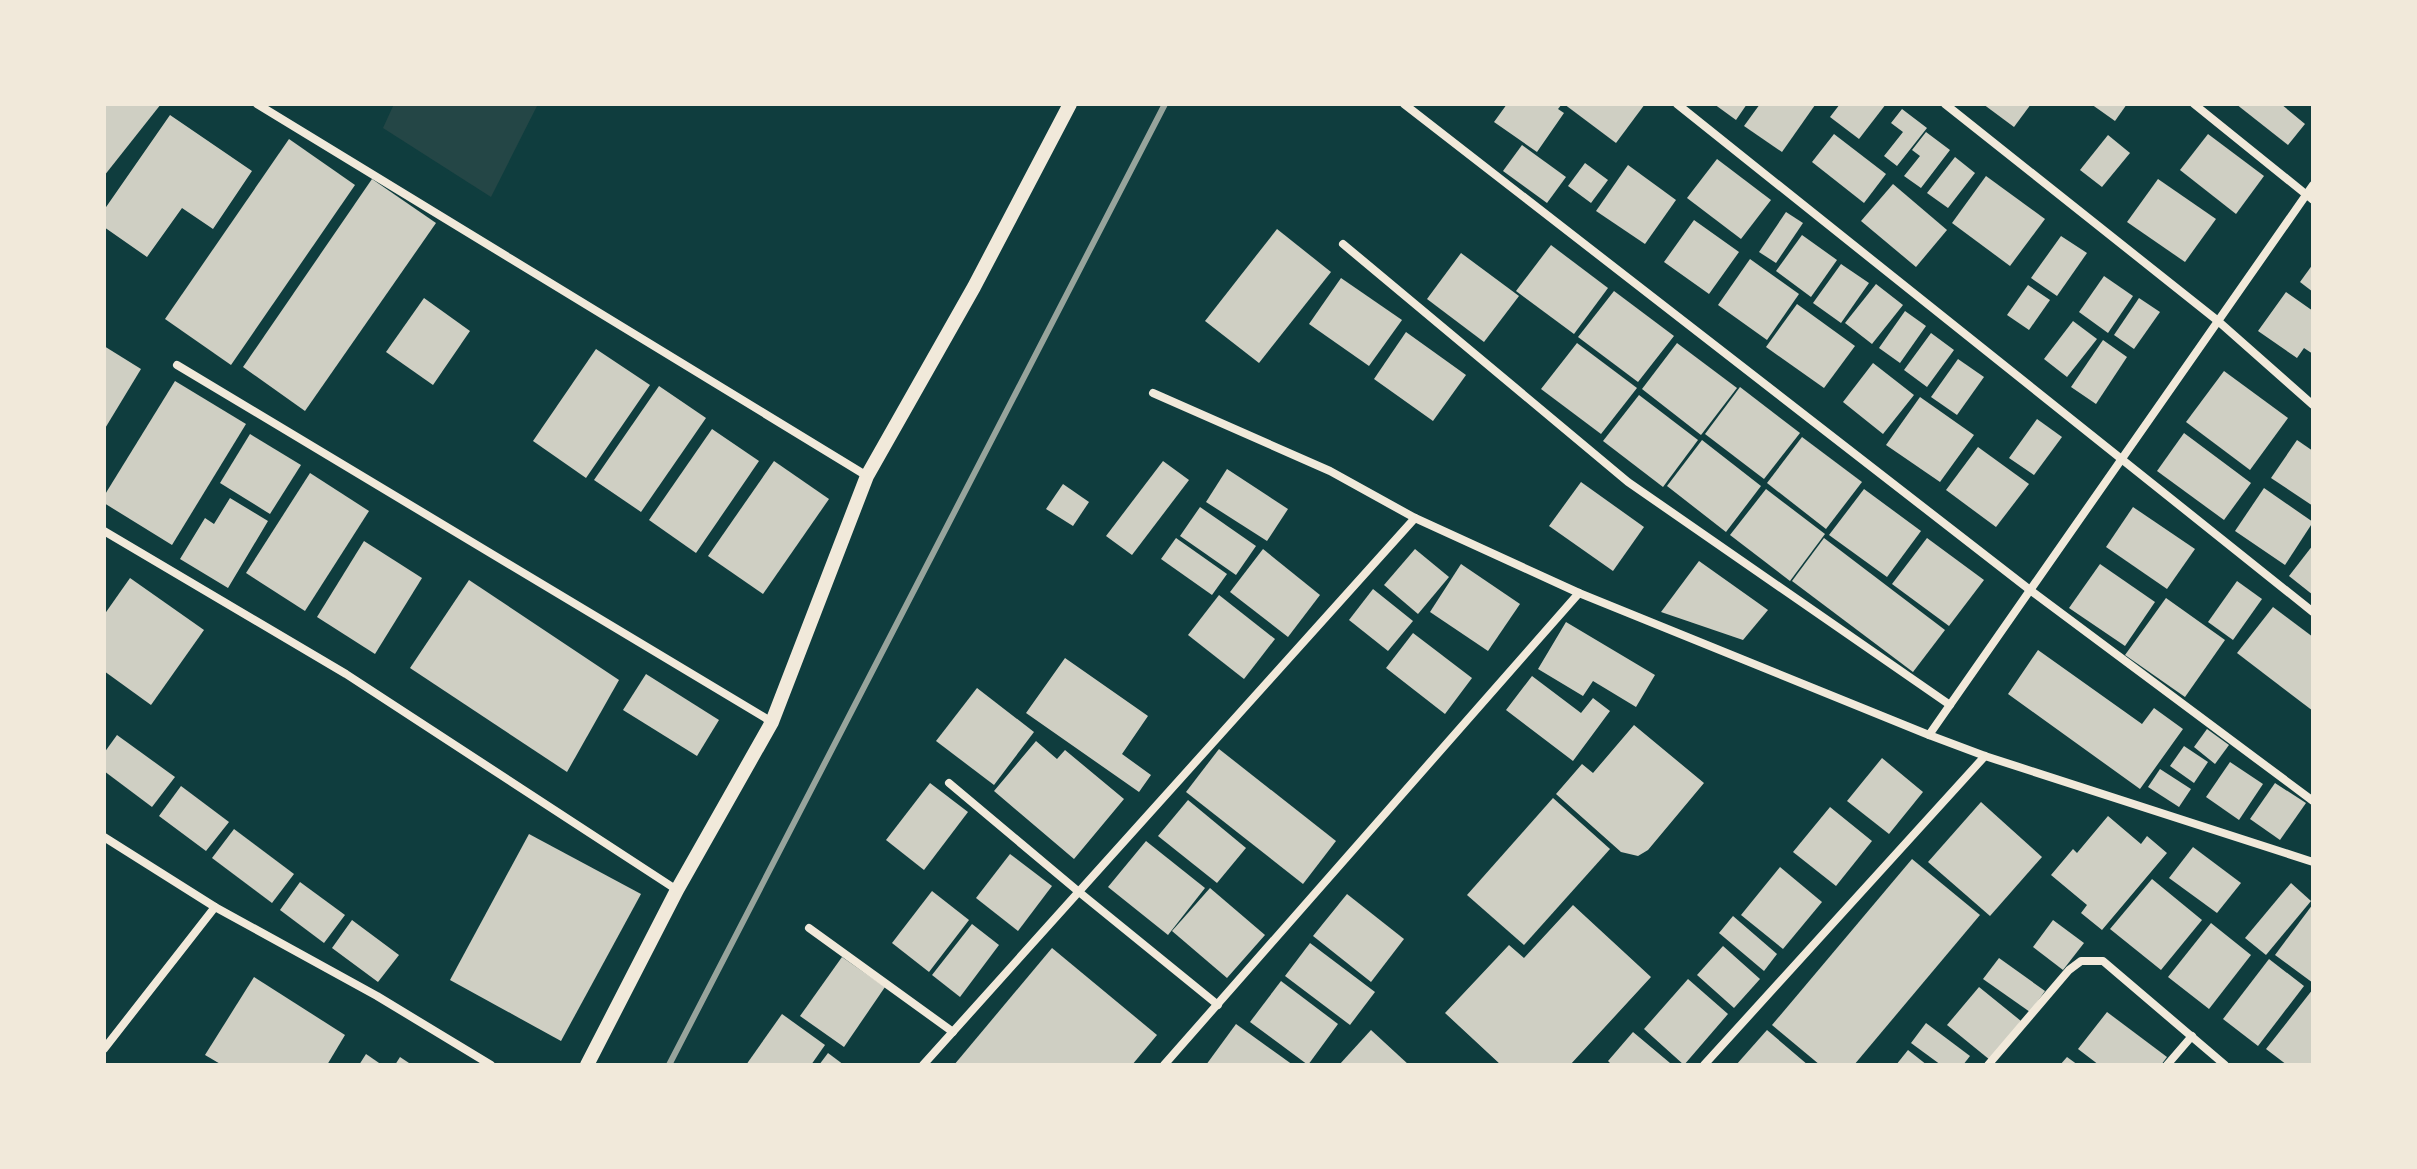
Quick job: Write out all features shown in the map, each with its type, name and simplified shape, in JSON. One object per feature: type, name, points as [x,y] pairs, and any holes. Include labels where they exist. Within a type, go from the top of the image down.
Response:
[{"type":"street","points":[[257,104],[867,476]]},
{"type":"street","points":[[587,1065],[677,890],[772,722],[867,476],[974,287],[1070,104]]},
{"type":"street","points":[[1404,104],[2030,590],[2313,801]]},
{"type":"street","points":[[1677,104],[2313,612]]},
{"type":"street","points":[[1945,104],[2218,321],[2313,405]]},
{"type":"street","points":[[2194,104],[2310,197]]},
{"type":"street","points":[[1929,735],[2218,321],[2310,197],[2313,185]]},
{"type":"street","points":[[1343,244],[1628,482],[1950,705]]},
{"type":"street","points":[[177,365],[772,722]]},
{"type":"street","points":[[1153,393],[1330,471],[1415,518],[1579,593],[1929,735],[2313,862]]},
{"type":"street","points":[[923,1065],[1415,518]]},
{"type":"street","points":[[104,531],[346,674],[677,890]]},
{"type":"street","points":[[1164,1065],[1579,593]]},
{"type":"street","points":[[1704,1065],[1985,756]]},
{"type":"street","points":[[949,783],[1218,1005]]},
{"type":"street","points":[[104,837],[215,907],[377,996],[491,1065]]},
{"type":"street","points":[[104,1049],[215,907]]},
{"type":"street","points":[[809,928],[953,1032]]},
{"type":"street","points":[[1988,1065],[2069,970],[2081,961],[2103,961],[2225,1065]]},
{"type":"street","points":[[2167,1065],[2192,1036]]},
{"type":"shaded area","points":[[394,104],[538,104],[491,197],[383,128]]},
{"type":"building","points":[[104,104],[161,104],[104,176]]},
{"type":"building","points":[[1507,104],[1562,104],[1558,109],[1564,113],[1537,152],[1494,122]]},
{"type":"building","points":[[1564,104],[1645,104],[1616,143]]},
{"type":"building","points":[[1714,104],[1747,104],[1736,120]]},
{"type":"building","points":[[1760,104],[1815,105],[1782,152],[1744,126]]},
{"type":"building","points":[[1840,104],[1886,104],[1859,139],[1830,117]]},
{"type":"building","points":[[1983,104],[2031,104],[2014,127]]},
{"type":"building","points":[[2091,104],[2127,104],[2115,121]]},
{"type":"building","points":[[2236,104],[2281,104],[2305,124],[2288,145]]},
{"type":"building","points":[[1902,109],[1927,128],[1897,166],[1884,156],[1903,132],[1891,123]]},
{"type":"building","points":[[170,115],[252,171],[213,229],[182,208],[147,257],[104,227],[104,210]]},
{"type":"building","points":[[1926,132],[1950,150],[1921,188],[1904,176],[1920,156],[1912,150]]},
{"type":"building","points":[[1834,134],[1886,174],[1864,203],[1812,162]]},
{"type":"building","points":[[2208,134],[2264,176],[2236,214],[2180,170]]},
{"type":"building","points":[[2108,135],[2130,153],[2102,187],[2080,170]]},
{"type":"building","points":[[289,139],[355,185],[231,365],[165,319]]},
{"type":"building","points":[[1522,145],[1566,177],[1547,203],[1503,171]]},
{"type":"building","points":[[1955,157],[1975,173],[1948,208],[1927,193]]},
{"type":"building","points":[[1717,159],[1771,200],[1741,239],[1687,198]]},
{"type":"building","points":[[1585,163],[1608,180],[1591,203],[1568,186]]},
{"type":"building","points":[[1628,165],[1676,200],[1645,244],[1596,211]]},
{"type":"building","points":[[1986,176],[2045,219],[2010,266],[1952,223]]},
{"type":"building","points":[[372,179],[436,223],[305,411],[243,367]]},
{"type":"building","points":[[2158,179],[2216,219],[2185,262],[2127,222]]},
{"type":"building","points":[[1893,184],[1947,230],[1916,267],[1861,221]]},
{"type":"building","points":[[1786,212],[1803,223],[1776,263],[1759,252]]},
{"type":"building","points":[[1694,220],[1739,252],[1709,294],[1664,262]]},
{"type":"building","points":[[1277,229],[1331,272],[1259,363],[1205,321]]},
{"type":"building","points":[[1802,235],[1837,260],[1811,297],[1776,271]]},
{"type":"building","points":[[2061,236],[2087,253],[2057,296],[2031,278]]},
{"type":"building","points":[[1551,245],[1608,288],[1574,334],[1516,291]]},
{"type":"building","points":[[1461,253],[1519,296],[1484,342],[1427,299]]},
{"type":"building","points":[[1750,259],[1799,294],[1767,340],[1718,305]]},
{"type":"building","points":[[1841,264],[1869,283],[1841,323],[1813,303]]},
{"type":"building","points":[[2313,264],[2313,292],[2300,282]]},
{"type":"building","points":[[2104,276],[2133,296],[2108,333],[2079,312]]},
{"type":"building","points":[[1341,278],[1402,320],[1369,366],[1309,324]]},
{"type":"building","points":[[1876,284],[1903,305],[1872,344],[1845,323]]},
{"type":"building","points":[[2028,285],[2050,300],[2029,330],[2007,315]]},
{"type":"building","points":[[1614,291],[1674,336],[1638,382],[1578,337]]},
{"type":"building","points":[[2286,292],[2313,311],[2313,354],[2304,348],[2297,358],[2258,331]]},
{"type":"building","points":[[424,298],[470,331],[433,385],[386,352]]},
{"type":"building","points":[[2139,298],[2160,312],[2134,349],[2114,335]]},
{"type":"building","points":[[1797,304],[1855,346],[1824,388],[1766,347]]},
{"type":"building","points":[[1905,311],[1926,326],[1900,363],[1879,348]]},
{"type":"building","points":[[2073,321],[2097,339],[2067,377],[2044,359]]},
{"type":"building","points":[[1406,332],[1466,375],[1433,421],[1374,379]]},
{"type":"building","points":[[1931,333],[1954,350],[1927,387],[1904,370]]},
{"type":"building","points":[[2103,340],[2127,357],[2096,404],[2071,387]]},
{"type":"building","points":[[1577,343],[1637,388],[1601,434],[1541,389]]},
{"type":"building","points":[[1677,343],[1737,388],[1701,435],[1642,389]]},
{"type":"building","points":[[104,346],[141,369],[104,430]]},
{"type":"building","points":[[596,349],[650,385],[586,478],[533,441]]},
{"type":"building","points":[[1958,359],[1984,377],[1957,415],[1931,397]]},
{"type":"building","points":[[1873,363],[1914,395],[1883,434],[1843,402]]},
{"type":"building","points":[[2224,371],[2288,418],[2250,470],[2186,422]]},
{"type":"building","points":[[175,381],[246,424],[172,545],[104,503],[104,496]]},
{"type":"building","points":[[659,386],[706,418],[641,512],[594,480]]},
{"type":"building","points":[[1740,387],[1800,433],[1764,479],[1705,434]]},
{"type":"building","points":[[1639,395],[1698,440],[1663,487],[1603,441]]},
{"type":"building","points":[[1920,397],[1974,435],[1940,482],[1886,445]]},
{"type":"building","points":[[2037,419],[2062,437],[2034,475],[2009,458]]},
{"type":"building","points":[[712,429],[759,461],[696,553],[649,520]]},
{"type":"building","points":[[2184,433],[2251,483],[2224,520],[2157,471]]},
{"type":"building","points":[[250,434],[301,465],[270,514],[220,483]]},
{"type":"building","points":[[1802,437],[1862,482],[1826,529],[1767,483]]},
{"type":"building","points":[[1702,440],[1761,486],[1726,532],[1667,486]]},
{"type":"building","points":[[2297,440],[2313,451],[2313,506],[2271,478]]},
{"type":"building","points":[[1978,447],[2029,484],[1996,527],[1946,490]]},
{"type":"building","points":[[774,461],[829,499],[763,594],[708,556]]},
{"type":"building","points":[[1163,461],[1189,480],[1132,555],[1106,536]]},
{"type":"building","points":[[1227,469],[1288,509],[1267,541],[1206,502]]},
{"type":"building","points":[[310,473],[369,511],[305,611],[246,573]]},
{"type":"building","points":[[1581,482],[1644,527],[1613,571],[1549,526]]},
{"type":"building","points":[[1063,484],[1089,502],[1073,526],[1046,509]]},
{"type":"building","points":[[2264,488],[2313,522],[2285,565],[2235,531]]},
{"type":"building","points":[[1766,489],[1825,534],[1790,581],[1730,535]]},
{"type":"building","points":[[1864,489],[1921,531],[1887,577],[1829,535]]},
{"type":"building","points":[[230,498],[268,521],[228,588],[180,559],[205,518],[214,524]]},
{"type":"building","points":[[1200,507],[1256,546],[1236,575],[1180,536]]},
{"type":"building","points":[[2133,507],[2195,549],[2167,589],[2106,547]]},
{"type":"building","points":[[1176,538],[1227,574],[1212,595],[1161,559]]},
{"type":"building","points":[[1824,538],[1945,630],[1913,672],[1792,581]]},
{"type":"building","points":[[1927,538],[1984,580],[1949,626],[1892,584]]},
{"type":"building","points":[[364,541],[422,578],[375,654],[317,617]]},
{"type":"building","points":[[2313,545],[2313,595],[2289,576]]},
{"type":"building","points":[[1263,549],[1320,595],[1288,637],[1230,592]]},
{"type":"building","points":[[1415,549],[1449,577],[1418,614],[1384,585]]},
{"type":"building","points":[[1699,561],[1768,610],[1743,640],[1661,612]]},
{"type":"building","points":[[1461,564],[1520,604],[1488,651],[1430,612]]},
{"type":"building","points":[[2100,564],[2155,602],[2125,646],[2069,608]]},
{"type":"building","points":[[130,578],[204,630],[151,705],[104,671],[104,615]]},
{"type":"building","points":[[469,580],[619,680],[567,772],[410,668]]},
{"type":"building","points":[[2237,581],[2262,599],[2233,640],[2208,622]]},
{"type":"building","points":[[1373,589],[1413,621],[1388,651],[1349,620]]},
{"type":"building","points":[[1219,595],[1275,639],[1244,679],[1188,635]]},
{"type":"building","points":[[2166,598],[2225,640],[2185,697],[2125,655]]},
{"type":"building","points":[[2273,607],[2313,637],[2313,711],[2237,653]]},
{"type":"building","points":[[1566,622],[1655,675],[1636,707],[1593,681],[1583,696],[1538,669]]},
{"type":"building","points":[[1413,633],[1472,678],[1445,714],[1386,668]]},
{"type":"building","points":[[2038,650],[2142,724],[2154,708],[2183,729],[2140,789],[2008,694]]},
{"type":"building","points":[[1065,658],[1148,716],[1122,754],[1151,775],[1139,792],[1026,713]]},
{"type":"building","points":[[646,674],[719,720],[697,756],[623,710]]},
{"type":"building","points":[[1532,676],[1581,713],[1593,698],[1610,711],[1573,761],[1506,710]]},
{"type":"building","points":[[977,688],[1034,732],[994,785],[936,741]]},
{"type":"building","points":[[1634,725],[1704,783],[1648,850],[1638,856],[1621,852],[1556,794],[1582,764],[1593,773]]},
{"type":"building","points":[[2207,729],[2229,745],[2215,764],[2194,747]]},
{"type":"building","points":[[117,735],[175,777],[152,807],[104,771],[104,753]]},
{"type":"building","points":[[1036,741],[1057,759],[1065,750],[1124,799],[1074,859],[994,791]]},
{"type":"building","points":[[2184,746],[2208,762],[2194,783],[2170,766]]},
{"type":"building","points":[[1219,749],[1336,841],[1303,884],[1186,792]]},
{"type":"building","points":[[1882,758],[1923,792],[1889,834],[1847,801]]},
{"type":"building","points":[[2230,762],[2263,784],[2239,820],[2206,797]]},
{"type":"building","points":[[2160,769],[2191,789],[2179,807],[2148,787]]},
{"type":"building","points":[[930,783],[968,812],[924,870],[886,840]]},
{"type":"building","points":[[2275,783],[2306,803],[2280,840],[2250,819]]},
{"type":"building","points":[[181,786],[229,822],[206,851],[159,816]]},
{"type":"building","points":[[1553,798],[1610,849],[1524,945],[1467,895]]},
{"type":"building","points":[[1188,800],[1246,848],[1217,883],[1158,836]]},
{"type":"building","points":[[1981,802],[2042,857],[1990,916],[1928,862]]},
{"type":"building","points":[[1830,807],[1872,841],[1836,886],[1793,852]]},
{"type":"building","points":[[2108,816],[2141,844],[2147,836],[2167,853],[2102,930],[2081,913],[2087,905],[2051,875],[2073,849],[2077,853]]},
{"type":"building","points":[[234,829],[294,874],[272,903],[212,858]]},
{"type":"building","points":[[529,834],[641,894],[561,1041],[450,980]]},
{"type":"building","points":[[1146,841],[1205,888],[1168,935],[1108,887]]},
{"type":"building","points":[[2193,847],[2241,883],[2217,913],[2169,878]]},
{"type":"building","points":[[1010,854],[1052,886],[1018,931],[976,898]]},
{"type":"building","points":[[1912,859],[1980,915],[1854,1065],[1820,1065],[1772,1025]]},
{"type":"building","points":[[1780,867],[1822,902],[1783,949],[1741,915]]},
{"type":"building","points":[[2152,879],[2202,920],[2161,970],[2110,929]]},
{"type":"building","points":[[300,882],[345,915],[324,943],[280,910]]},
{"type":"building","points":[[2291,883],[2311,901],[2266,955],[2245,938]]},
{"type":"building","points":[[1210,888],[1265,935],[1227,978],[1172,931]]},
{"type":"building","points":[[932,891],[969,920],[929,972],[892,943]]},
{"type":"building","points":[[1347,894],[1404,939],[1371,982],[1313,936]]},
{"type":"building","points":[[2313,904],[2313,983],[2275,955]]},
{"type":"building","points":[[1573,905],[1651,977],[1570,1065],[1501,1065],[1445,1013],[1509,945],[1524,958]]},
{"type":"building","points":[[1733,916],[1777,954],[1764,971],[1719,933]]},
{"type":"building","points":[[352,920],[399,955],[378,982],[332,948]]},
{"type":"building","points":[[2053,920],[2084,943],[2063,970],[2033,947]]},
{"type":"building","points":[[2211,923],[2251,955],[2209,1009],[2168,977]]},
{"type":"building","points":[[972,924],[999,945],[960,997],[932,975]]},
{"type":"building","points":[[1310,943],[1375,992],[1350,1025],[1285,976]]},
{"type":"building","points":[[1723,946],[1760,979],[1734,1008],[1697,975]]},
{"type":"building","points":[[1052,948],[1157,1035],[1132,1065],[954,1065]]},
{"type":"building","points":[[842,957],[885,987],[844,1047],[800,1016]]},
{"type":"building","points":[[1999,958],[2045,991],[2030,1012],[1983,979]]},
{"type":"building","points":[[2269,959],[2304,986],[2258,1046],[2223,1019]]},
{"type":"building","points":[[254,977],[345,1035],[327,1065],[222,1065],[205,1055]]},
{"type":"building","points":[[1688,979],[1728,1014],[1684,1065],[1644,1029]]},
{"type":"building","points":[[1281,981],[1338,1024],[1308,1065],[1250,1022]]},
{"type":"building","points":[[1979,987],[2021,1021],[1990,1060],[1947,1025]]},
{"type":"building","points":[[2313,989],[2313,1065],[2287,1065],[2266,1049]]},
{"type":"building","points":[[2107,1012],[2167,1057],[2161,1065],[2099,1065],[2078,1049]]},
{"type":"building","points":[[782,1014],[825,1045],[811,1065],[746,1065]]},
{"type":"building","points":[[1926,1023],[1970,1056],[1963,1065],[1941,1065],[1911,1043]]},
{"type":"building","points":[[1236,1024],[1293,1065],[1206,1065]]},
{"type":"building","points":[[1371,1030],[1409,1065],[1339,1065]]},
{"type":"building","points":[[1767,1030],[1808,1065],[1736,1065]]},
{"type":"building","points":[[1633,1032],[1669,1065],[1612,1065],[1608,1061]]},
{"type":"building","points":[[1908,1050],[1927,1065],[1896,1065]]},
{"type":"building","points":[[828,1053],[844,1065],[819,1065]]},
{"type":"building","points":[[366,1054],[382,1065],[359,1065]]},
{"type":"building","points":[[400,1057],[412,1065],[395,1065]]},
{"type":"building","points":[[2067,1057],[2078,1065],[2060,1065]]},
{"type":"railway","points":[[669,1065],[1165,104]]}]
